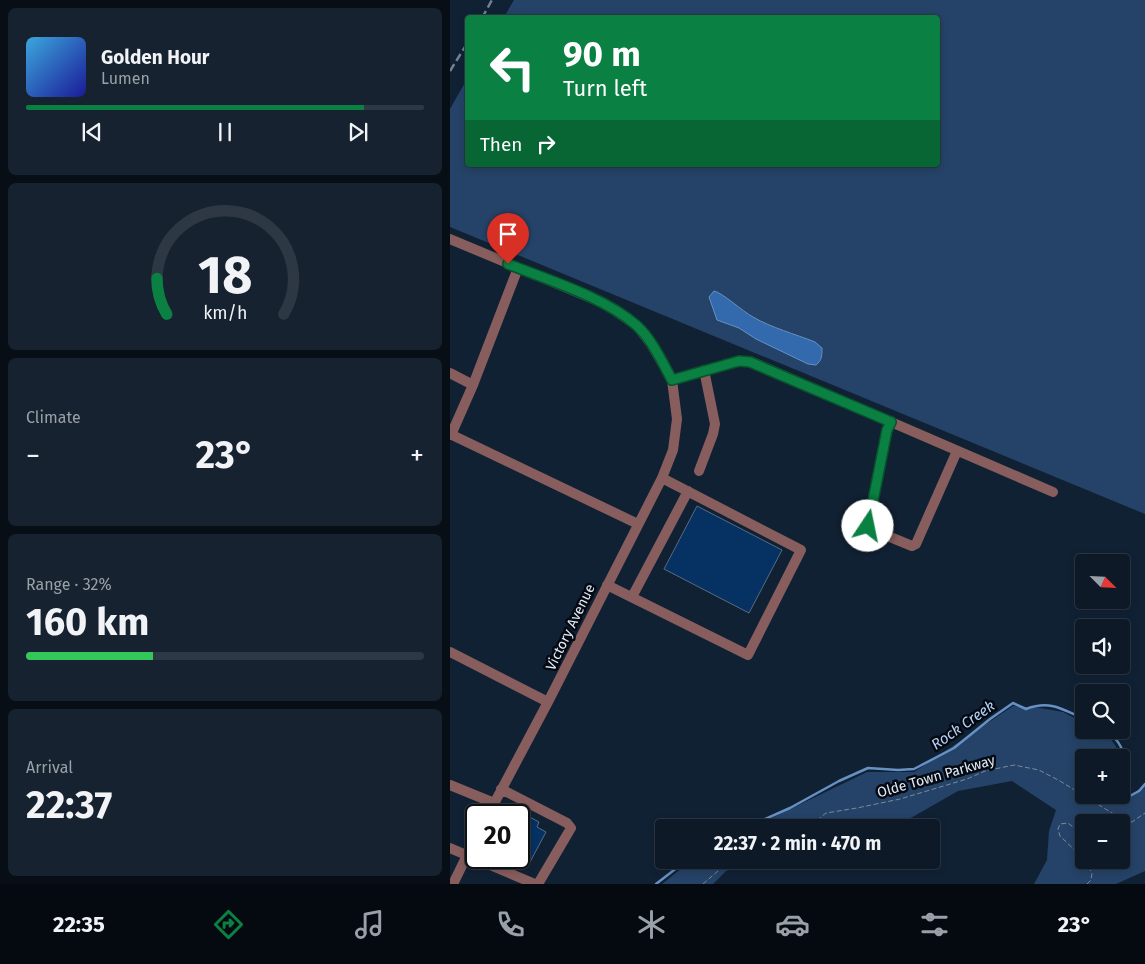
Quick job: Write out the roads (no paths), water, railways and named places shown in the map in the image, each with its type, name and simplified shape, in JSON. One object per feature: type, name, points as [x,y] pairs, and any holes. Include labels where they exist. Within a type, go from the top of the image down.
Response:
[{"type":"street","points":[[450,239],[605,304],[637,326],[651,344],[672,380],[739,361],[750,362],[1053,492]]},
{"type":"street","points":[[518,268],[473,385],[450,434],[638,524]]},
{"type":"street","points":[[699,471],[715,424],[704,370]]},
{"type":"street","points":[[450,373],[473,385]]},
{"type":"street","name":"Victory Avenue","points":[[494,803],[548,702],[662,478],[673,450],[677,420],[672,380]]},
{"type":"street","points":[[891,422],[887,430],[868,526],[873,530],[912,546],[916,544],[957,451]]},
{"type":"street","points":[[607,585],[748,655],[801,550],[662,478]]},
{"type":"street","points":[[632,597],[688,491]]},
{"type":"street","points":[[450,652],[548,702]]},
{"type":"street","points":[[450,785],[494,803]]},
{"type":"street","points":[[500,869],[537,884],[571,828],[567,823],[501,790]]},
{"type":"street","points":[[450,848],[465,855]]},
{"type":"street","points":[[453,884],[465,860]]},
{"type":"waterway","name":"Rock Creek","points":[[765,819],[868,768],[914,769],[954,748],[1013,703],[1026,709],[1042,705],[1056,707],[1075,715]]},
{"type":"waterway","name":"Rock Creek","points":[[1116,739],[1122,749]]},
{"type":"waterway","name":"Rock Creek","points":[[1130,796],[1139,791],[1145,784]]},
{"type":"waterway","name":"Rock Creek","points":[[656,884],[675,869]]},
{"type":"railway","points":[[484,15],[492,0]]},
{"type":"railway","points":[[450,71],[465,47]]}]
